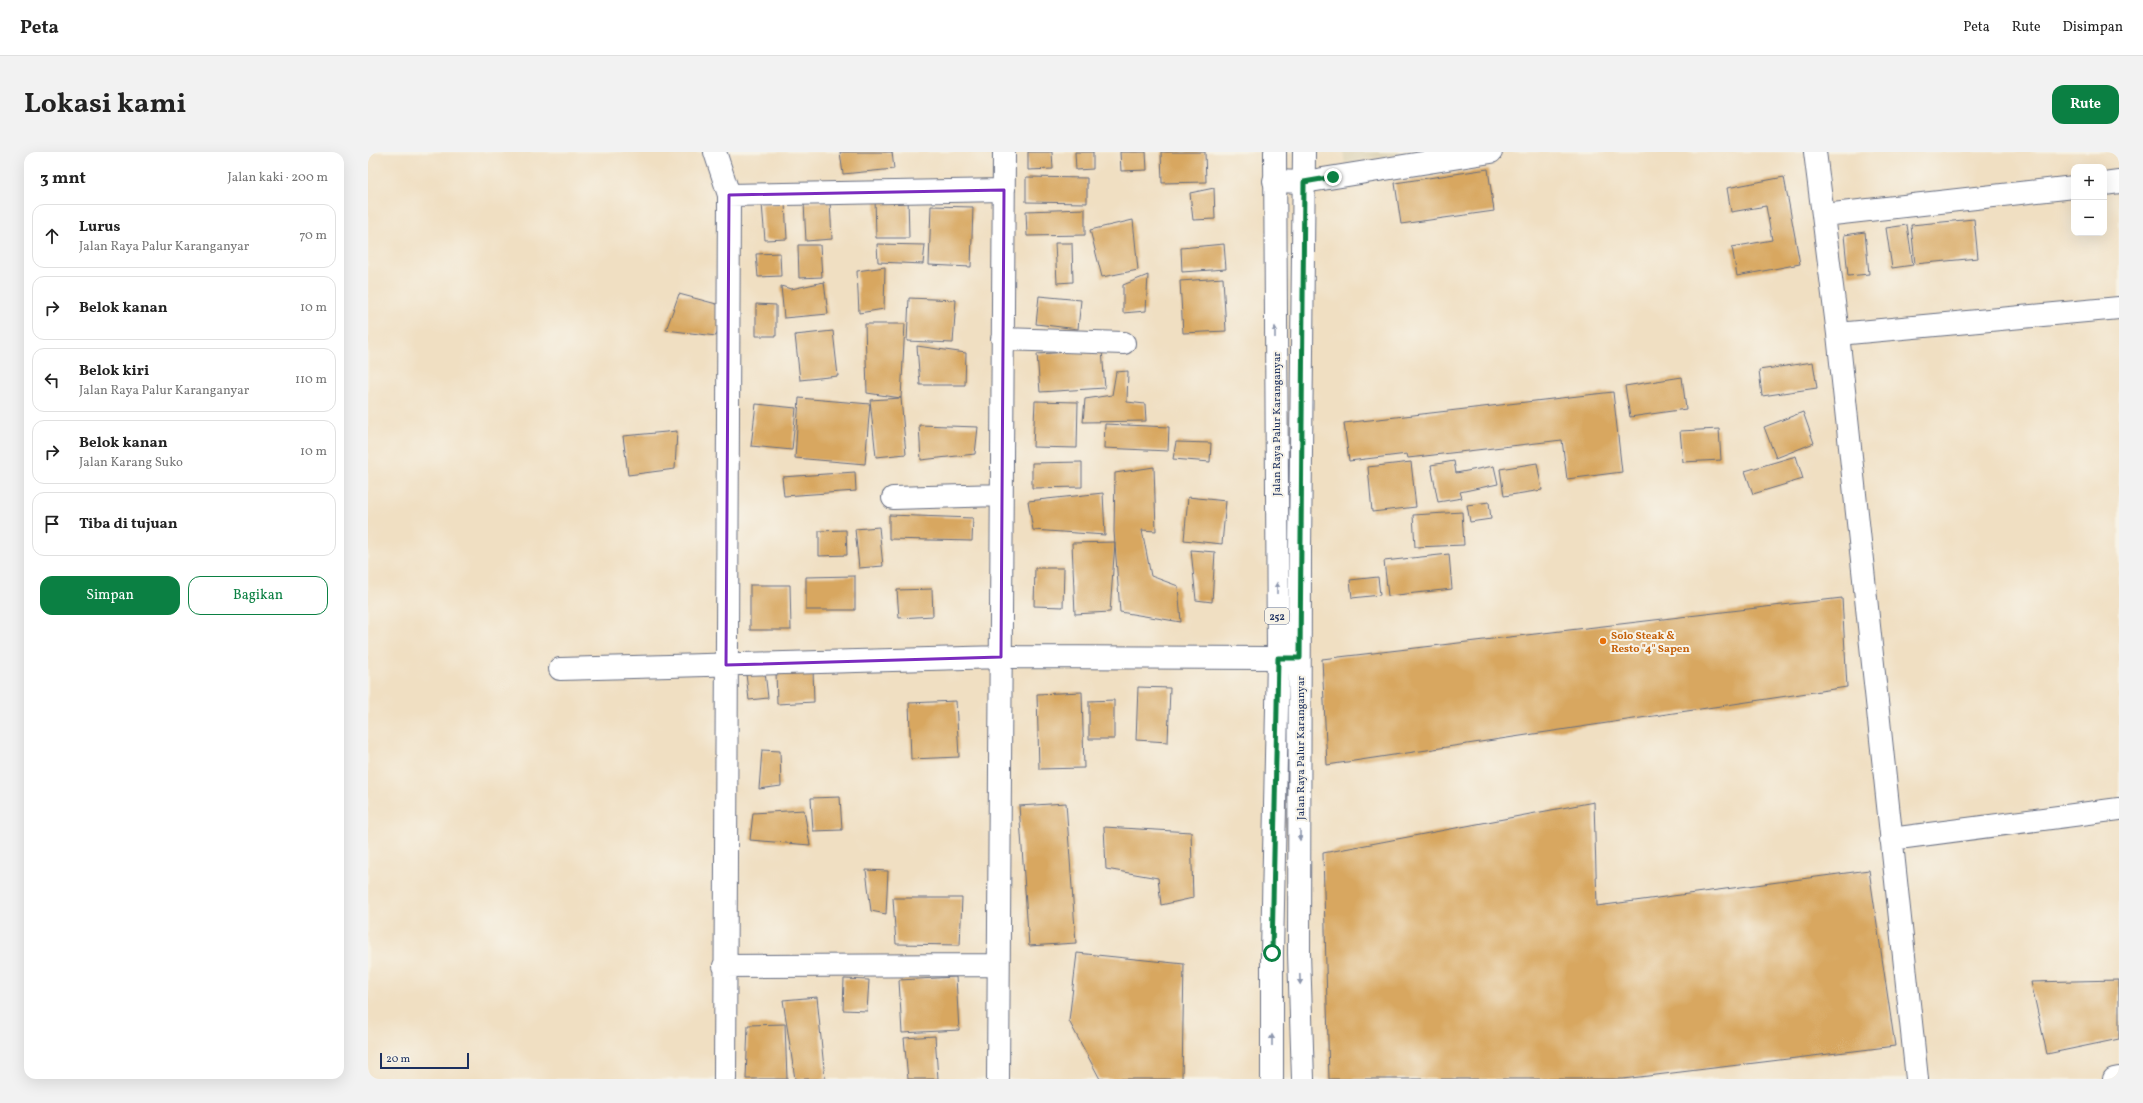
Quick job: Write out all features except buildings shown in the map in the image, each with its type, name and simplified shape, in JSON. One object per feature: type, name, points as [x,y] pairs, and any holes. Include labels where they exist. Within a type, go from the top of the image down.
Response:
[{"type":"street","points":[[715,152],[729,195],[724,966],[725,1079]]},
{"type":"street","points":[[998,1079],[997,965],[1001,657],[1004,152]]},
{"type":"street","name":"Jalan Raya Palur Karanganyar","points":[[1272,1079],[1272,953],[1278,658],[1274,152]]},
{"type":"street","name":"Jalan Raya Palur Karanganyar","points":[[1303,1079],[1299,953],[1304,152]]},
{"type":"street","points":[[1274,181],[1304,182],[1491,152]]},
{"type":"street","points":[[1815,152],[1838,334],[1917,1079]]},
{"type":"street","points":[[2107,184],[2119,182]]},
{"type":"street","points":[[1824,215],[2071,187]]},
{"type":"street","points":[[729,195],[1004,190]]},
{"type":"street","points":[[1838,334],[2119,308]]},
{"type":"street","points":[[1002,339],[1124,343]]},
{"type":"street","points":[[893,498],[1001,495]]},
{"type":"street","points":[[560,670],[1001,657],[1300,658]]},
{"type":"street","points":[[1891,839],[2119,809]]},
{"type":"street","points":[[1272,953],[1299,953]]},
{"type":"street","points":[[724,966],[997,965]]},
{"type":"street","points":[[2114,1079],[2119,1078]]},
{"type":"highlighted area","points":[[1004,190],[1001,657],[726,665],[729,195]]},
{"type":"shaded area","points":[[1343,152],[1413,152],[1345,163]]},
{"type":"place","name":"Solo Steak & Resto \"4\" Sapen","points":[[1603,641]]},
{"type":"route","points":[[1272,953],[1278,658],[1300,658],[1304,182],[1333,177]]}]
